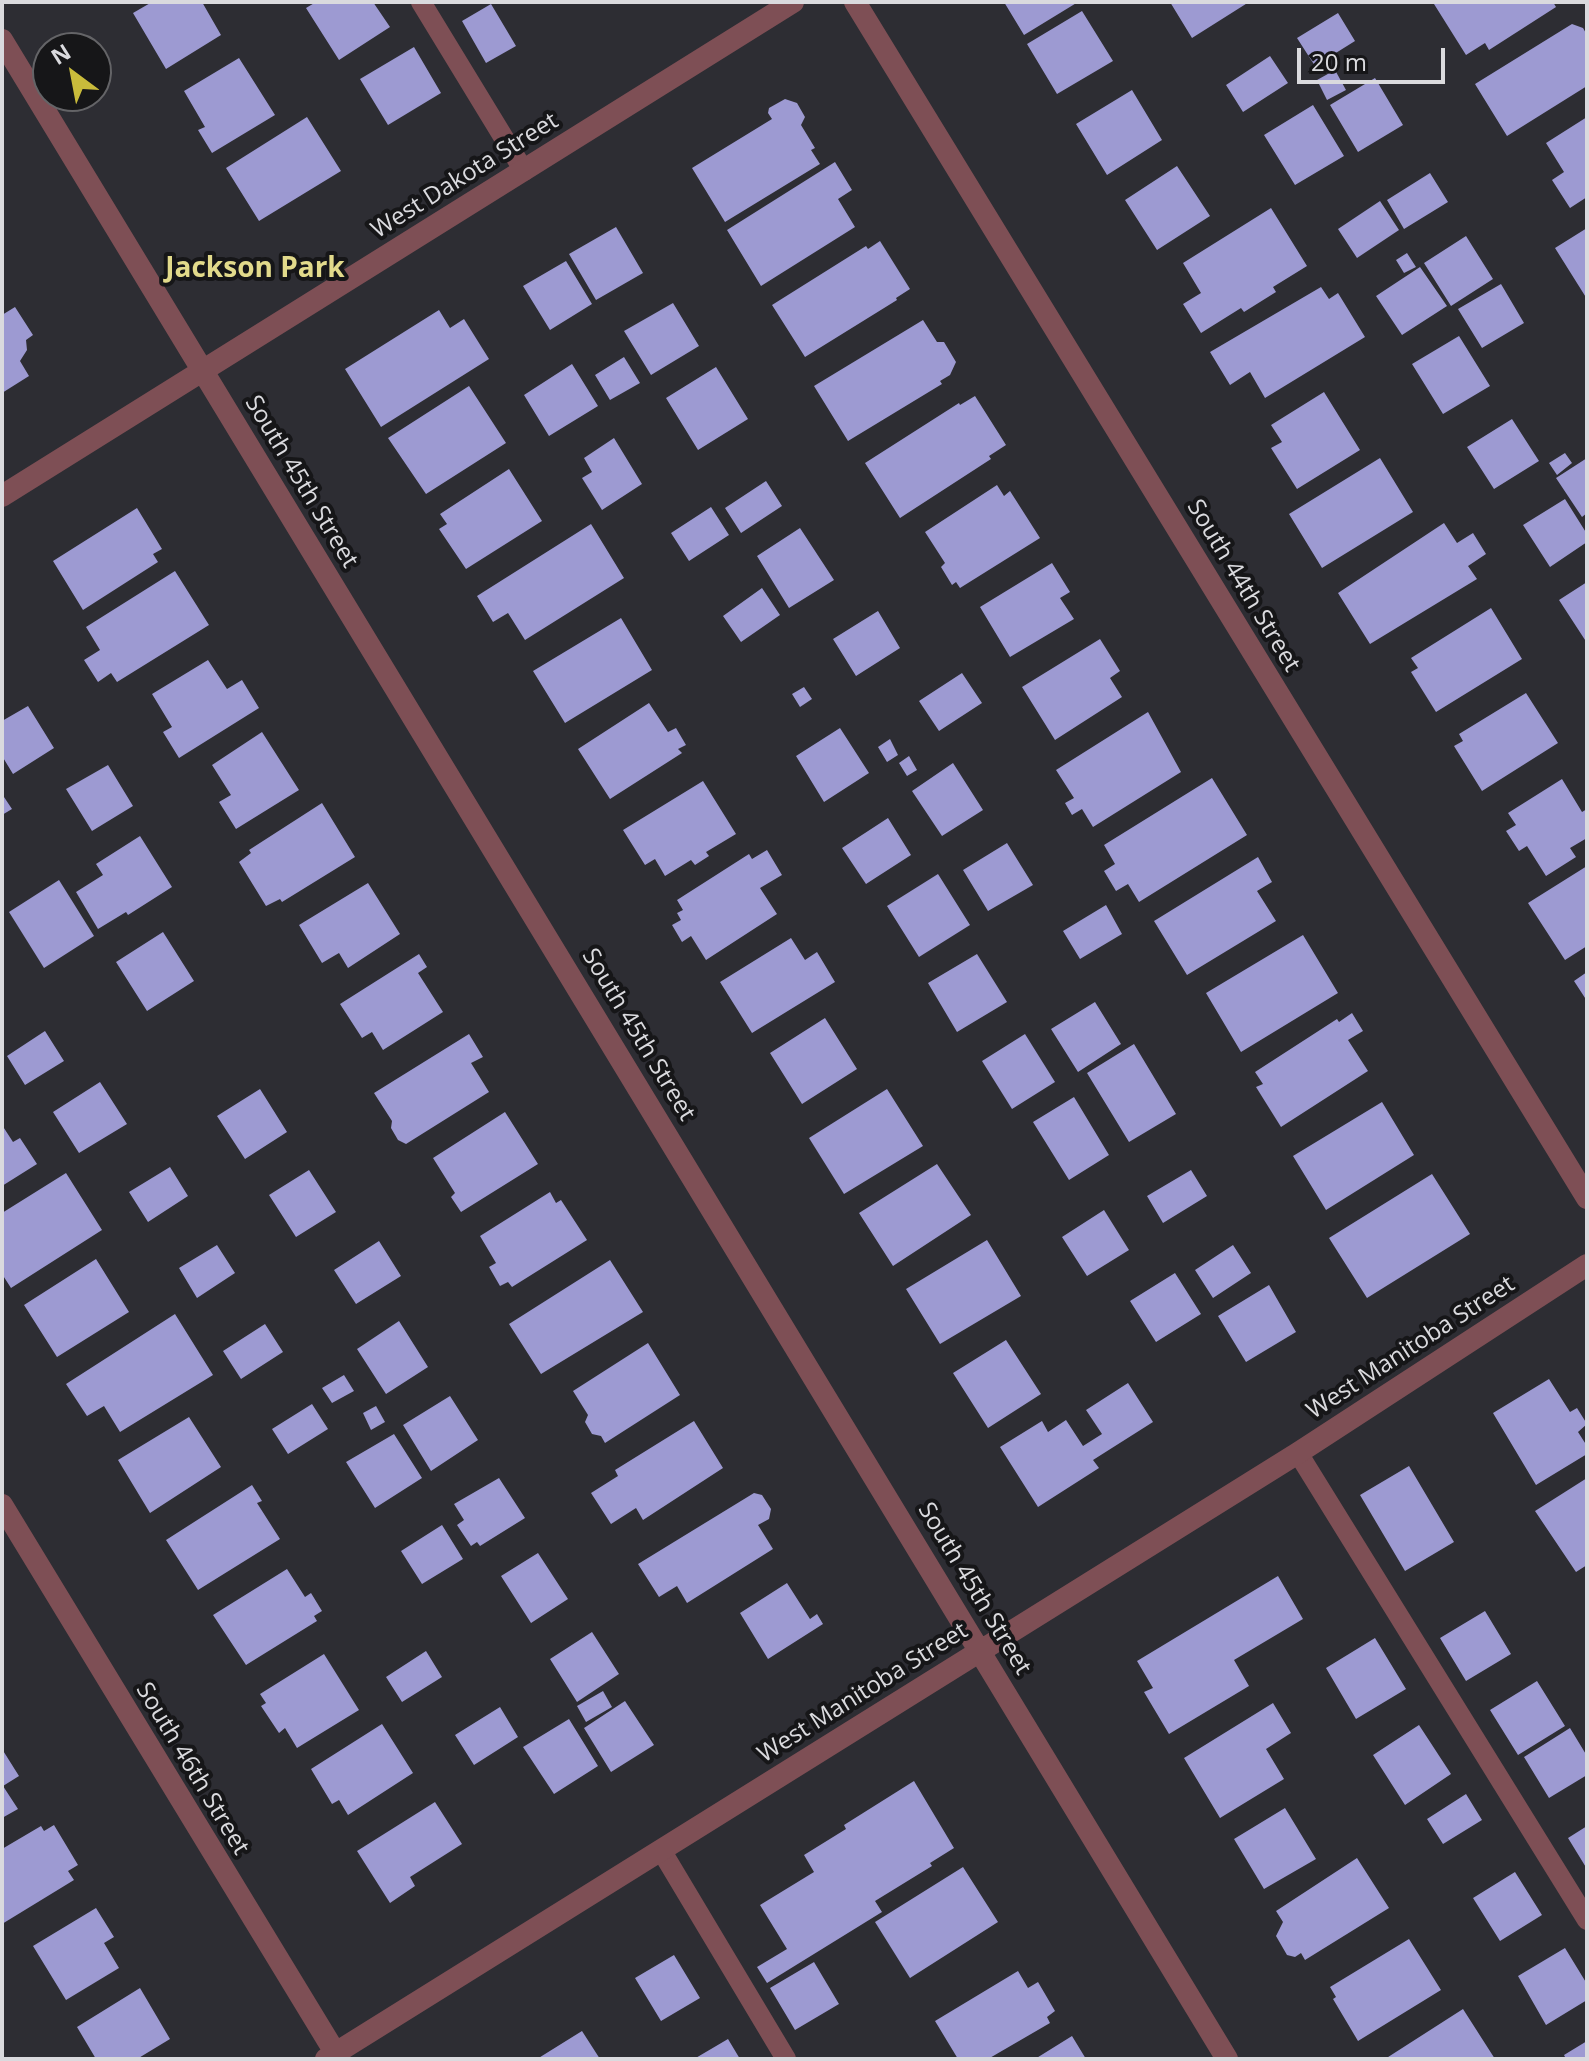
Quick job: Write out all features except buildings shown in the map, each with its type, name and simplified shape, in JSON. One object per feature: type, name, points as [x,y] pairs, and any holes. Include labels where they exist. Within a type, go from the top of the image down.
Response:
[{"type":"street","name":"West Dakota Street","points":[[2,496],[793,2]]},
{"type":"street","name":"South 44th Street","points":[[855,2],[1587,1198]]},
{"type":"street","name":"South 45th Street","points":[[2,40],[1227,2059]]},
{"type":"street","name":"West Manitoba Street","points":[[333,2057],[1298,1453],[1587,1265]]},
{"type":"street","name":"South 46th Street","points":[[2,1505],[333,2057]]},
{"type":"lane","points":[[421,2],[524,171]]},
{"type":"lane","points":[[1298,1453],[1587,1920]]},
{"type":"lane","points":[[661,1850],[786,2059]]},
{"type":"district","name":"Jackson Park","points":[[255,269]]}]
